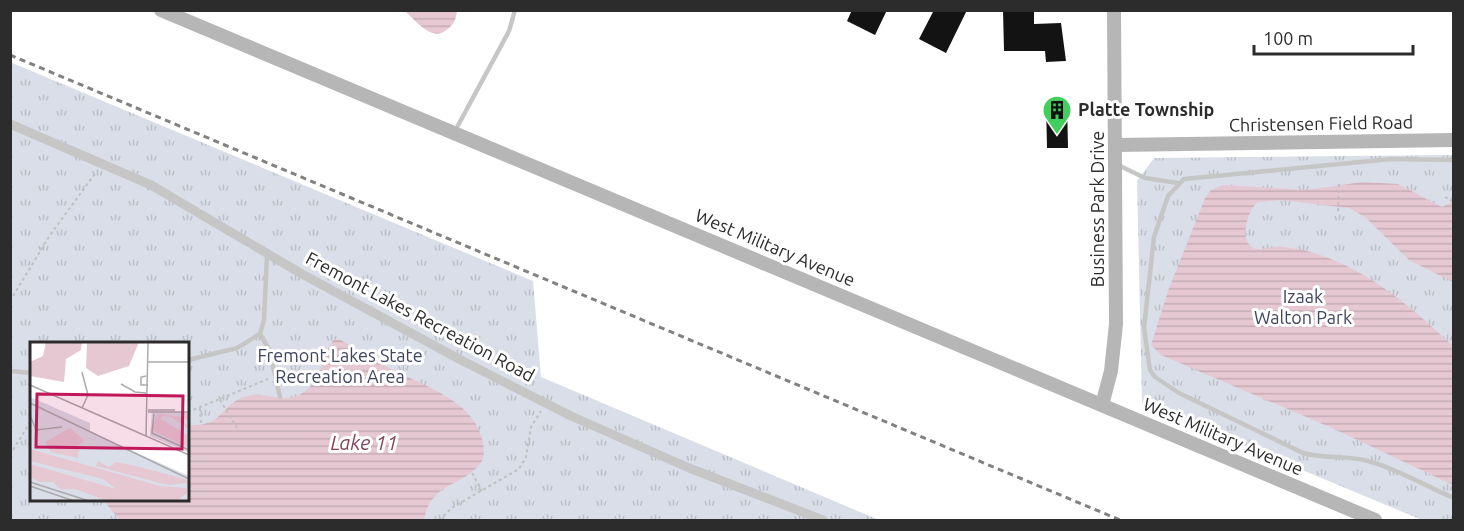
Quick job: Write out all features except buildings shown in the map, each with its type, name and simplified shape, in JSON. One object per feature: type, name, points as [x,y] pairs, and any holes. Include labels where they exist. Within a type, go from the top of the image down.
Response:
[{"type":"street","name":"West Military Avenue","points":[[161,10],[1375,520]]},
{"type":"street","name":"Business Park Drive","points":[[1102,405],[1111,371],[1116,324],[1117,145],[1114,10]]},
{"type":"street","name":"Fremont Lakes Recreation Road","points":[[10,124],[102,162],[158,189],[267,253],[455,357],[544,403],[661,456],[822,520]]},
{"type":"street","name":"Christensen Field Road","points":[[1117,145],[1454,140]]},
{"type":"lane","points":[[454,133],[509,31],[515,10]]},
{"type":"lane","points":[[1117,164],[1145,178],[1178,183],[1191,178],[1384,159],[1454,160]]},
{"type":"lane","points":[[1178,183],[1168,196],[1154,237],[1145,309],[1145,354],[1155,377],[1179,393],[1303,453],[1318,456],[1344,456],[1373,462],[1454,498]]},
{"type":"lane","points":[[189,360],[237,348],[260,334],[264,320],[267,253]]},
{"type":"lane","points":[[260,334],[267,343],[280,397]]},
{"type":"lane","points":[[10,371],[30,374]]},
{"type":"path","points":[[10,301],[50,235],[93,178],[102,162]]},
{"type":"path","points":[[1338,211],[1339,181]]},
{"type":"path","points":[[1445,197],[1454,202]]},
{"type":"path","points":[[189,412],[256,383],[276,377]]},
{"type":"path","points":[[220,400],[237,428]]},
{"type":"path","points":[[439,520],[453,507],[513,474],[524,463],[531,427],[544,403]]},
{"type":"path","points":[[200,408],[201,423]]},
{"type":"path","points":[[10,455],[30,422]]},
{"type":"path","points":[[472,473],[482,491]]},
{"type":"green space","name":"Fremont Lakes State Recreation Area","points":[[10,62],[533,281],[541,377],[879,520],[11,520]]},
{"type":"green space","name":"Izaak Walton Park","points":[[1453,155],[1453,520],[1422,520],[1142,403],[1137,181],[1154,158]]},
{"type":"water","points":[[405,11],[457,11],[452,25],[445,31],[434,33],[424,28]]},
{"type":"water","points":[[1363,182],[1398,184],[1442,207],[1450,203],[1453,192],[1453,282],[1409,260],[1365,217],[1349,208],[1281,200],[1258,202],[1248,217],[1246,237],[1248,243],[1255,248],[1299,249],[1349,267],[1386,290],[1453,346],[1453,485],[1332,428],[1161,355],[1151,345],[1168,291],[1205,198],[1211,190],[1223,185],[1306,190]]},
{"type":"water","name":"Lake 11","points":[[334,339],[341,340],[389,368],[431,388],[458,405],[478,427],[483,442],[482,462],[464,477],[439,492],[427,508],[424,520],[120,520],[104,501],[189,501],[189,425],[200,425],[216,419],[231,404],[247,396],[263,395],[285,398],[301,394],[314,383]]},
{"type":"railway","points":[[10,55],[1120,520]]},
{"type":"place","name":"Platte Township","points":[[1057,136]]}]
